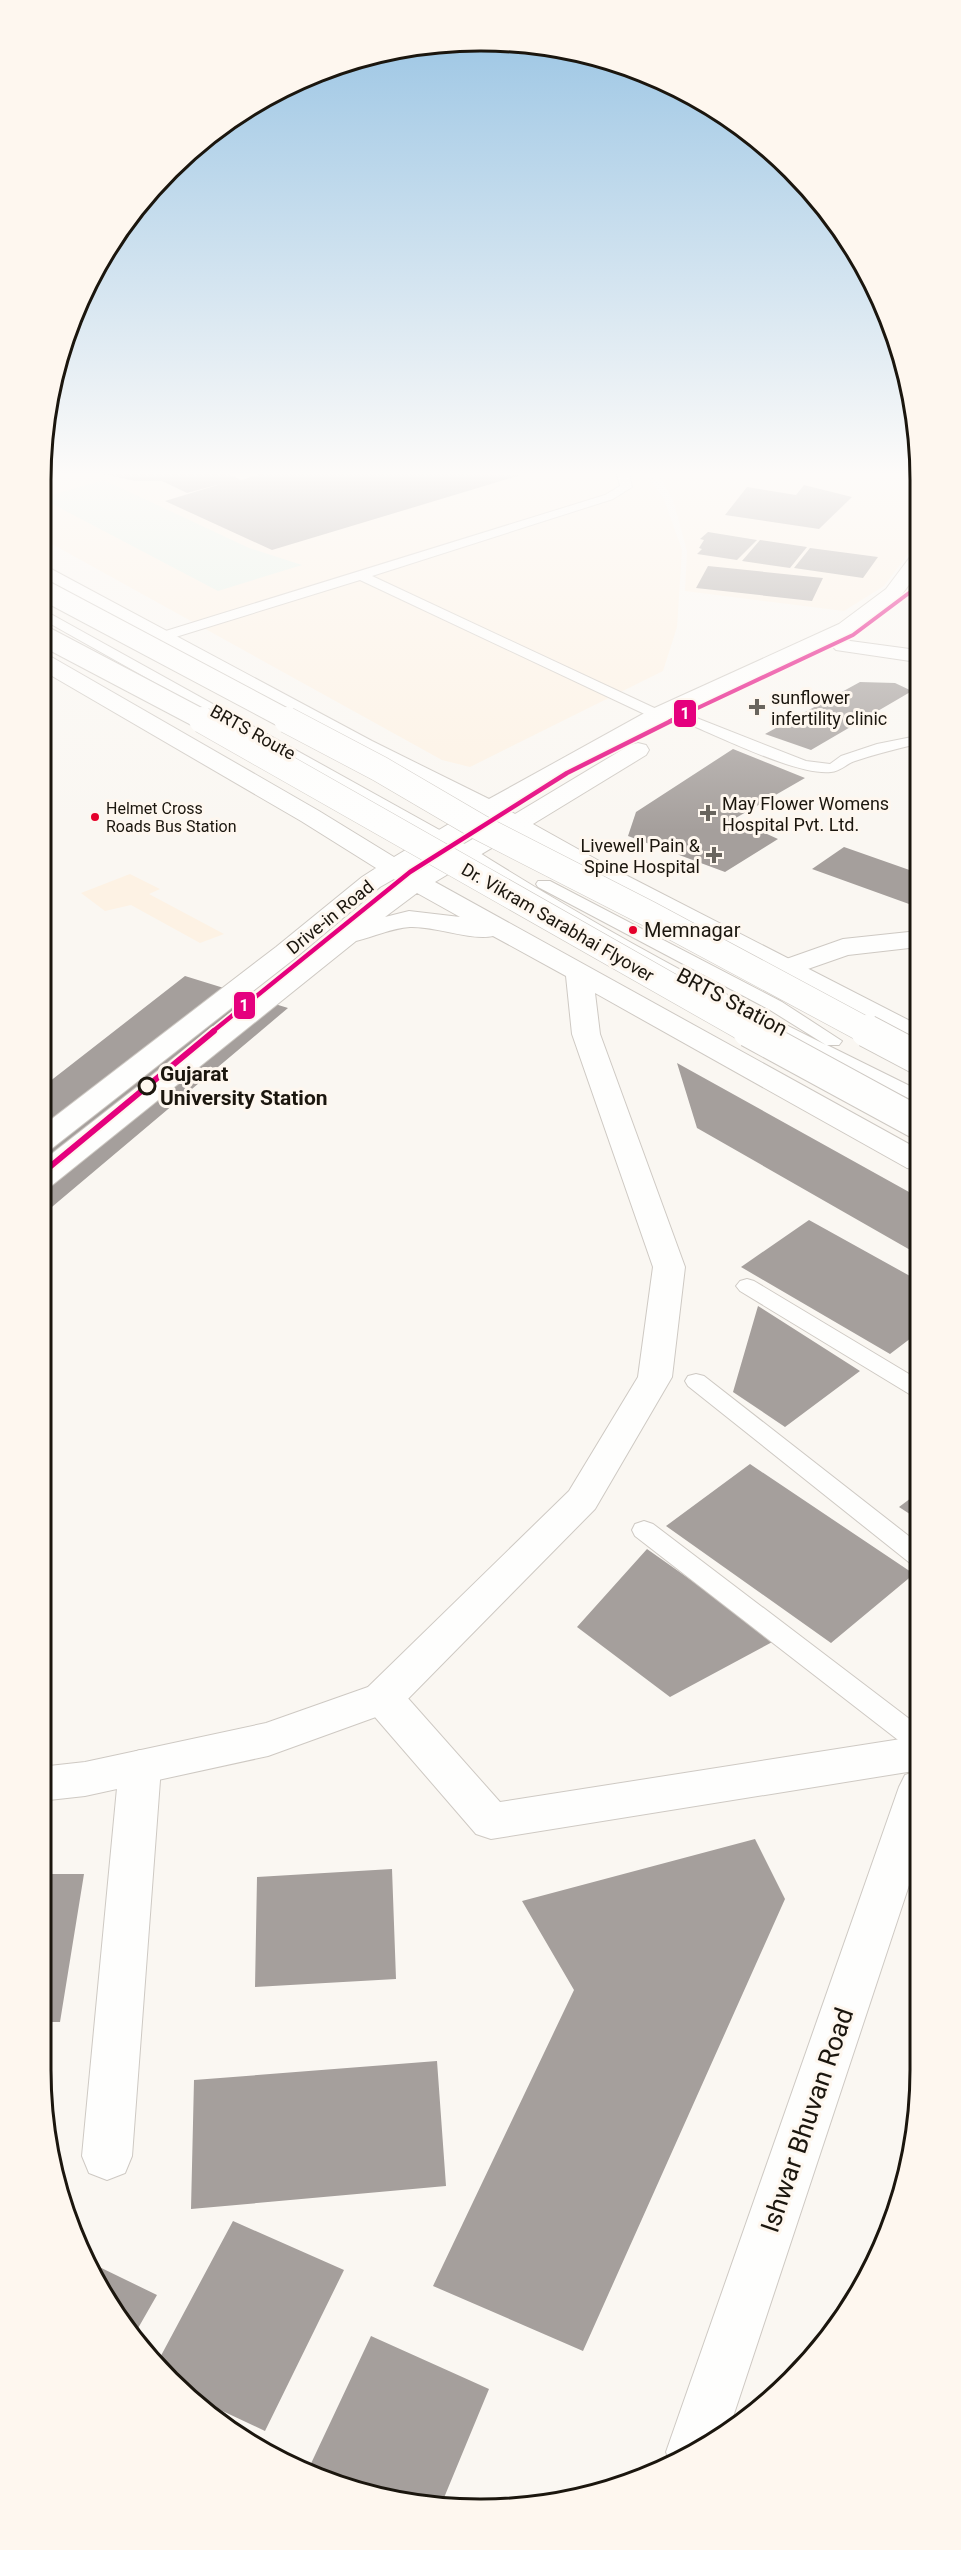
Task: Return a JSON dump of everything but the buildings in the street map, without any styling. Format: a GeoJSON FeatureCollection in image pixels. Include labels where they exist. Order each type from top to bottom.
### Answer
{"type":"FeatureCollection","features":[{"type":"Feature","properties":{"kind":"main road"},"geometry":{"type":"LineString","coordinates":[[82,593],[364,746],[489,809],[785,969],[910,1032]]}},
{"type":"Feature","properties":{"kind":"main road","name":"Drive-in Road"},"geometry":{"type":"LineString","coordinates":[[51,1134],[276,960],[371,882],[405,875],[442,838],[489,809],[658,715],[846,628],[893,593]]}},
{"type":"Feature","properties":{"kind":"main road"},"geometry":{"type":"LineString","coordinates":[[51,594],[380,769],[479,827],[649,914],[910,1054]]}},
{"type":"Feature","properties":{"kind":"main road"},"geometry":{"type":"LineString","coordinates":[[51,1170],[346,935],[405,875],[466,851],[689,719],[871,633],[910,605]]}},
{"type":"Feature","properties":{"kind":"main road","name":"Dr. Vikram Sarabhai Flyover"},"geometry":{"type":"LineString","coordinates":[[51,640],[248,744],[713,1011],[910,1119]]}},
{"type":"Feature","properties":{"kind":"main road"},"geometry":{"type":"LineString","coordinates":[[843,646],[910,655]]}},
{"type":"Feature","properties":{"kind":"main road"},"geometry":{"type":"LineString","coordinates":[[51,666],[310,816],[405,875],[910,1157]]}},
{"type":"Feature","properties":{"kind":"main road"},"geometry":{"type":"LineString","coordinates":[[346,935],[409,919],[451,923],[519,938]]}},
{"type":"Feature","properties":{"kind":"main road"},"geometry":{"type":"LineString","coordinates":[[785,969],[843,947],[910,940]]}},
{"type":"Feature","properties":{"kind":"main road"},"geometry":{"type":"LineString","coordinates":[[51,1783],[85,1779],[268,1739],[383,1698],[582,1500],[655,1377],[669,1267],[586,1034],[579,972]]}},
{"type":"Feature","properties":{"kind":"main road"},"geometry":{"type":"LineString","coordinates":[[383,1698],[491,1821],[910,1755]]}},
{"type":"Feature","properties":{"kind":"main road"},"geometry":{"type":"LineString","coordinates":[[107,2156],[140,1767]]}},
{"type":"Feature","properties":{"kind":"main road","name":"Ishwar Bhuvan Road"},"geometry":{"type":"LineString","coordinates":[[698,2439],[910,1816]]}},
{"type":"Feature","properties":{"kind":"lane"},"geometry":{"type":"LineString","coordinates":[[160,637],[305,593]]}},
{"type":"Feature","properties":{"kind":"lane"},"geometry":{"type":"LineString","coordinates":[[397,593],[658,715]]}},
{"type":"Feature","properties":{"kind":"lane","name":"BRTS Route"},"geometry":{"type":"LineString","coordinates":[[51,618],[466,851]]}},
{"type":"Feature","properties":{"kind":"lane"},"geometry":{"type":"LineString","coordinates":[[689,719],[803,765],[818,768],[838,766],[846,759],[895,743],[910,741]]}},
{"type":"Feature","properties":{"kind":"lane","name":"BRTS Station"},"geometry":{"type":"LineString","coordinates":[[466,851],[536,895],[754,1016],[910,1092]]}},
{"type":"Feature","properties":{"kind":"lane"},"geometry":{"type":"LineString","coordinates":[[747,1286],[910,1385]]}},
{"type":"Feature","properties":{"kind":"lane"},"geometry":{"type":"LineString","coordinates":[[696,1381],[910,1550]]}},
{"type":"Feature","properties":{"kind":"lane"},"geometry":{"type":"LineString","coordinates":[[644,1530],[910,1734]]}},
{"type":"Feature","properties":{"kind":"shaded area"},"geometry":{"type":"Polygon","coordinates":[[[140,593],[679,593],[677,627],[663,671],[470,767],[442,760],[140,593]]]}},
{"type":"Feature","properties":{"kind":"shaded area"},"geometry":{"type":"Polygon","coordinates":[[[701,593],[873,593],[844,611],[701,593]]]}},
{"type":"Feature","properties":{"kind":"shaded area"},"geometry":{"type":"Polygon","coordinates":[[[130,874],[160,889],[149,894],[224,934],[200,943],[131,905],[105,911],[81,893],[130,874]]]}},
{"type":"Feature","properties":{"kind":"transit line","name":"1"},"geometry":{"type":"LineString","coordinates":[[51,1166],[309,952],[410,872],[567,773],[698,707],[853,635],[909,593]]}},
{"type":"Feature","properties":{"kind":"place","name":"sunflower infertility clinic"},"geometry":{"type":"Point","coordinates":[757,707]}},
{"type":"Feature","properties":{"kind":"place","name":"May Flower Womens Hospital Pvt. Ltd."},"geometry":{"type":"Point","coordinates":[708,813]}},
{"type":"Feature","properties":{"kind":"place","name":"Helmet Cross Roads Bus Station"},"geometry":{"type":"Point","coordinates":[95,817]}},
{"type":"Feature","properties":{"kind":"place","name":"Livewell Pain & Spine Hospital"},"geometry":{"type":"Point","coordinates":[714,855]}},
{"type":"Feature","properties":{"kind":"place","name":"Memnagar"},"geometry":{"type":"Point","coordinates":[633,930]}},
{"type":"Feature","properties":{"kind":"place","name":"Gujarat University Station"},"geometry":{"type":"Point","coordinates":[147,1086]}}]}
